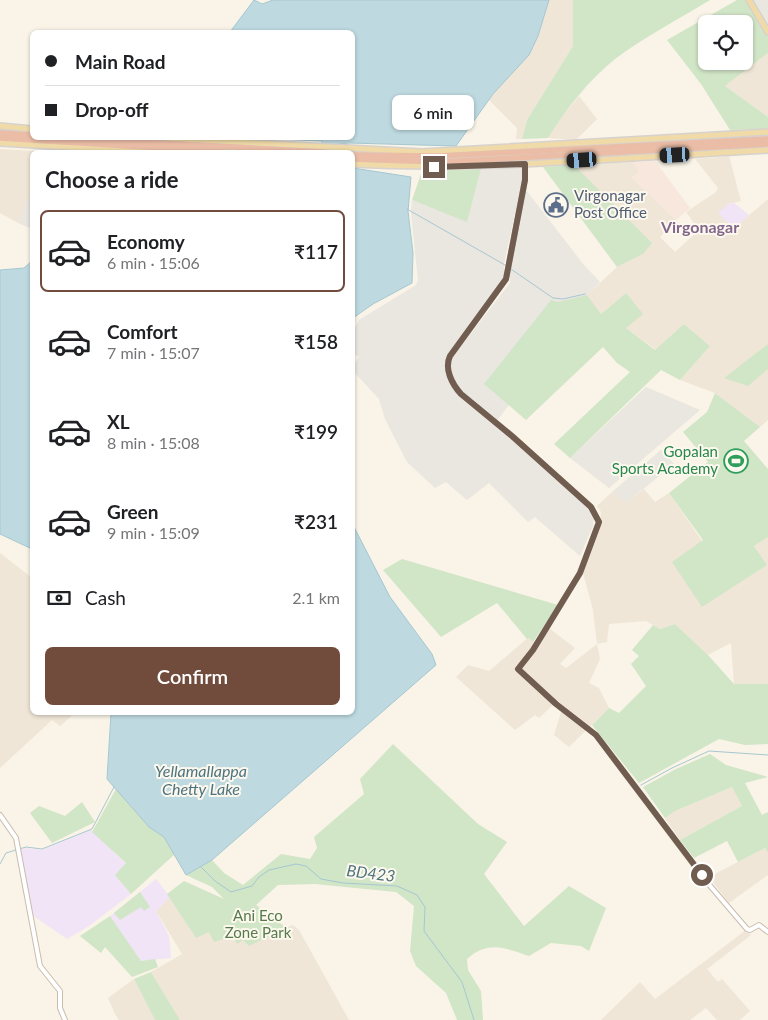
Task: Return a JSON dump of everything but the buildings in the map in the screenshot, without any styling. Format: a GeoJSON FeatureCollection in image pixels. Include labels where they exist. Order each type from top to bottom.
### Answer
{"type":"FeatureCollection","features":[{"type":"Feature","properties":{"kind":"highway"},"geometry":{"type":"LineString","coordinates":[[0,133],[30,135]]}},
{"type":"Feature","properties":{"kind":"highway"},"geometry":{"type":"LineString","coordinates":[[0,138],[30,139]]}},
{"type":"Feature","properties":{"kind":"highway"},"geometry":{"type":"LineString","coordinates":[[355,159],[441,162],[768,139]]}},
{"type":"Feature","properties":{"kind":"highway"},"geometry":{"type":"LineString","coordinates":[[48,140],[318,149]]}},
{"type":"Feature","properties":{"kind":"highway"},"geometry":{"type":"LineString","coordinates":[[93,140],[144,144],[172,150]]}},
{"type":"Feature","properties":{"kind":"highway"},"geometry":{"type":"LineString","coordinates":[[355,154],[438,156],[605,145],[675,147],[768,144]]}},
{"type":"Feature","properties":{"kind":"main road"},"geometry":{"type":"LineString","coordinates":[[749,0],[768,32]]}},
{"type":"Feature","properties":{"kind":"main road"},"geometry":{"type":"LineString","coordinates":[[0,126],[30,128]]}},
{"type":"Feature","properties":{"kind":"main road"},"geometry":{"type":"LineString","coordinates":[[191,140],[318,149],[340,148],[422,152],[605,145],[768,132]]}},
{"type":"Feature","properties":{"kind":"main road"},"geometry":{"type":"LineString","coordinates":[[0,143],[119,150]]}},
{"type":"Feature","properties":{"kind":"main road"},"geometry":{"type":"LineString","coordinates":[[355,164],[418,168],[525,164],[768,150]]}},
{"type":"Feature","properties":{"kind":"street"},"geometry":{"type":"LineString","coordinates":[[525,164],[525,180],[506,279],[450,356],[449,372],[454,387],[591,507],[599,522],[580,573],[538,644],[518,669],[556,704],[596,735],[706,881],[747,929],[750,930],[759,925],[768,932]]}},
{"type":"Feature","properties":{"kind":"street"},"geometry":{"type":"LineString","coordinates":[[0,815],[16,838],[40,966],[60,991],[60,1008],[65,1020]]}},
{"type":"Feature","properties":{"kind":"shaded area"},"geometry":{"type":"Polygon","coordinates":[[[549,0],[573,0],[573,46],[527,120],[522,139],[516,139],[517,128],[489,100],[538,36],[549,0]]]}},
{"type":"Feature","properties":{"kind":"shaded area"},"geometry":{"type":"Polygon","coordinates":[[[753,0],[768,0],[768,25],[753,0]]]}},
{"type":"Feature","properties":{"kind":"shaded area"},"geometry":{"type":"Polygon","coordinates":[[[768,53],[768,117],[725,86],[746,70],[753,70],[753,65],[768,53]]]}},
{"type":"Feature","properties":{"kind":"shaded area"},"geometry":{"type":"Polygon","coordinates":[[[579,96],[597,119],[576,140],[548,138],[559,120],[579,96]]]}},
{"type":"Feature","properties":{"kind":"shaded area"},"geometry":{"type":"Polygon","coordinates":[[[0,149],[30,151],[30,196],[18,223],[0,213],[0,149]]]}},
{"type":"Feature","properties":{"kind":"shaded area"},"geometry":{"type":"Polygon","coordinates":[[[729,156],[741,201],[728,204],[733,229],[768,199],[768,420],[760,427],[715,393],[680,380],[710,346],[684,324],[656,350],[626,328],[626,293],[601,314],[587,295],[617,267],[643,254],[574,165],[633,162],[640,173],[631,177],[676,220],[660,237],[675,252],[699,230],[686,212],[716,192],[718,188],[695,159],[729,156]]]}},
{"type":"Feature","properties":{"kind":"shaded area"},"geometry":{"type":"Polygon","coordinates":[[[655,161],[690,208],[676,220],[631,177],[639,173],[633,162],[655,161]]]}},
{"type":"Feature","properties":{"kind":"shaded area"},"geometry":{"type":"Polygon","coordinates":[[[522,167],[522,181],[504,264],[504,277],[447,355],[446,365],[449,379],[459,396],[504,432],[594,513],[593,526],[580,556],[535,517],[528,522],[489,483],[467,500],[446,482],[435,488],[407,462],[385,419],[379,399],[355,373],[355,363],[359,357],[355,354],[355,327],[359,320],[416,285],[418,280],[411,213],[412,200],[467,221],[481,169],[522,167]]]}},
{"type":"Feature","properties":{"kind":"shaded area"},"geometry":{"type":"Polygon","coordinates":[[[526,190],[584,265],[600,282],[587,295],[601,314],[508,406],[497,421],[461,393],[452,378],[451,364],[454,355],[510,283],[510,266],[526,190]]]}},
{"type":"Feature","properties":{"kind":"shaded area"},"geometry":{"type":"Polygon","coordinates":[[[30,196],[30,228],[18,223],[30,196]]]}},
{"type":"Feature","properties":{"kind":"shaded area"},"geometry":{"type":"Polygon","coordinates":[[[734,203],[749,215],[733,229],[718,213],[728,204],[734,203]]]}},
{"type":"Feature","properties":{"kind":"shaded area"},"geometry":{"type":"Polygon","coordinates":[[[646,387],[700,410],[609,488],[570,458],[646,387]]]}},
{"type":"Feature","properties":{"kind":"shaded area"},"geometry":{"type":"Polygon","coordinates":[[[661,450],[674,464],[626,503],[612,492],[661,450]]]}},
{"type":"Feature","properties":{"kind":"shaded area"},"geometry":{"type":"Polygon","coordinates":[[[644,489],[655,502],[669,493],[733,586],[767,565],[754,546],[768,537],[768,684],[734,684],[731,643],[708,655],[675,624],[660,629],[646,621],[609,624],[607,642],[597,644],[593,610],[583,573],[600,528],[601,512],[597,506],[612,492],[626,503],[644,489]]]}},
{"type":"Feature","properties":{"kind":"shaded area"},"geometry":{"type":"Polygon","coordinates":[[[0,553],[30,576],[30,715],[73,715],[60,726],[52,720],[0,768],[0,553]]]}},
{"type":"Feature","properties":{"kind":"shaded area"},"geometry":{"type":"Polygon","coordinates":[[[545,625],[575,648],[560,664],[566,668],[597,644],[600,659],[589,683],[599,688],[609,708],[569,747],[554,735],[561,712],[553,705],[539,718],[535,715],[515,730],[456,677],[468,665],[489,671],[529,637],[534,642],[545,625]]]}},
{"type":"Feature","properties":{"kind":"shaded area"},"geometry":{"type":"Polygon","coordinates":[[[732,787],[742,806],[680,840],[665,818],[675,811],[732,787]]]}},
{"type":"Feature","properties":{"kind":"shaded area"},"geometry":{"type":"Polygon","coordinates":[[[91,830],[126,864],[115,875],[131,894],[89,926],[67,939],[32,915],[20,850],[26,848],[42,850],[91,830]]]}},
{"type":"Feature","properties":{"kind":"shaded area"},"geometry":{"type":"Polygon","coordinates":[[[765,848],[768,853],[768,875],[729,903],[709,877],[765,848]]]}},
{"type":"Feature","properties":{"kind":"shaded area"},"geometry":{"type":"Polygon","coordinates":[[[156,879],[170,897],[156,911],[169,936],[171,958],[141,961],[110,916],[156,879]]]}},
{"type":"Feature","properties":{"kind":"shaded area"},"geometry":{"type":"Polygon","coordinates":[[[170,897],[196,938],[256,905],[286,927],[293,925],[299,930],[349,1020],[180,1020],[151,972],[182,954],[156,911],[170,897]]]}},
{"type":"Feature","properties":{"kind":"shaded area"},"geometry":{"type":"Polygon","coordinates":[[[746,930],[751,935],[707,969],[718,982],[722,979],[750,1011],[740,1020],[717,1020],[706,1008],[690,1020],[601,1020],[640,982],[655,999],[746,930]]]}},
{"type":"Feature","properties":{"kind":"shaded area"},"geometry":{"type":"Polygon","coordinates":[[[134,979],[155,1020],[119,1020],[115,1014],[108,998],[134,979]]]}},
{"type":"Feature","properties":{"kind":"green space"},"geometry":{"type":"Polygon","coordinates":[[[573,0],[710,0],[615,59],[578,96],[548,138],[522,139],[527,120],[573,46],[573,0]]]}},
{"type":"Feature","properties":{"kind":"green space"},"geometry":{"type":"Polygon","coordinates":[[[737,0],[745,0],[768,37],[768,53],[753,65],[753,15],[711,15],[737,0]]]}},
{"type":"Feature","properties":{"kind":"green space"},"geometry":{"type":"Polygon","coordinates":[[[698,22],[698,70],[746,70],[725,86],[768,117],[768,129],[730,130],[701,84],[667,40],[698,22]]]}},
{"type":"Feature","properties":{"kind":"green space"},"geometry":{"type":"Polygon","coordinates":[[[574,165],[652,243],[643,254],[617,267],[543,167],[574,165]]]}},
{"type":"Feature","properties":{"kind":"green space"},"geometry":{"type":"Polygon","coordinates":[[[481,169],[467,222],[412,200],[422,171],[481,169]]]}},
{"type":"Feature","properties":{"kind":"green space"},"geometry":{"type":"Polygon","coordinates":[[[626,293],[643,314],[626,328],[655,350],[684,324],[710,346],[680,380],[661,370],[570,458],[554,444],[630,372],[617,363],[603,347],[526,420],[484,384],[551,300],[558,302],[587,295],[601,314],[626,293]]]}},
{"type":"Feature","properties":{"kind":"green space"},"geometry":{"type":"Polygon","coordinates":[[[768,344],[768,369],[748,386],[724,378],[768,344]]]}},
{"type":"Feature","properties":{"kind":"green space"},"geometry":{"type":"Polygon","coordinates":[[[715,393],[760,427],[744,441],[768,469],[768,537],[754,546],[767,565],[702,607],[672,562],[703,540],[669,493],[708,462],[683,432],[707,412],[715,393]]]}},
{"type":"Feature","properties":{"kind":"green space"},"geometry":{"type":"Polygon","coordinates":[[[402,559],[558,605],[533,642],[529,638],[527,639],[497,603],[441,637],[383,570],[402,559]]]}},
{"type":"Feature","properties":{"kind":"green space"},"geometry":{"type":"Polygon","coordinates":[[[675,624],[708,655],[734,684],[768,684],[768,744],[745,745],[719,739],[639,783],[592,725],[609,708],[619,713],[646,686],[631,664],[639,656],[632,650],[653,625],[660,629],[675,624]]]}},
{"type":"Feature","properties":{"kind":"green space","name":"Ani Eco Zone Park"},"geometry":{"type":"Polygon","coordinates":[[[393,744],[478,824],[507,842],[484,874],[524,926],[569,886],[606,908],[589,951],[581,946],[551,943],[529,956],[497,947],[482,949],[467,959],[468,970],[481,991],[483,1020],[457,1020],[446,993],[416,966],[410,951],[414,906],[396,892],[315,884],[278,885],[256,905],[286,928],[249,946],[243,940],[237,944],[233,936],[214,942],[209,932],[196,938],[167,894],[184,881],[224,899],[212,887],[186,875],[212,860],[224,873],[243,885],[281,854],[310,859],[317,848],[314,837],[364,794],[360,779],[393,744]]]}},
{"type":"Feature","properties":{"kind":"green space"},"geometry":{"type":"Polygon","coordinates":[[[710,754],[726,765],[768,777],[745,783],[762,815],[768,812],[768,853],[765,848],[738,862],[727,841],[694,858],[680,840],[742,806],[732,787],[675,811],[665,818],[643,787],[676,769],[710,754]]]}},
{"type":"Feature","properties":{"kind":"green space"},"geometry":{"type":"Polygon","coordinates":[[[116,789],[149,827],[164,837],[176,853],[131,894],[115,875],[126,863],[92,832],[116,789]]]}},
{"type":"Feature","properties":{"kind":"green space"},"geometry":{"type":"Polygon","coordinates":[[[82,802],[95,822],[52,843],[30,813],[39,806],[65,816],[82,802]]]}},
{"type":"Feature","properties":{"kind":"green space"},"geometry":{"type":"Polygon","coordinates":[[[140,892],[150,907],[144,911],[141,907],[120,920],[114,913],[140,892]]]}},
{"type":"Feature","properties":{"kind":"green space"},"geometry":{"type":"Polygon","coordinates":[[[110,916],[141,961],[155,959],[158,967],[132,977],[105,947],[101,953],[80,936],[110,916]]]}},
{"type":"Feature","properties":{"kind":"green space"},"geometry":{"type":"Polygon","coordinates":[[[151,972],[180,1020],[155,1020],[134,979],[151,972]]]}},
{"type":"Feature","properties":{"kind":"water"},"geometry":{"type":"Polygon","coordinates":[[[254,0],[262,4],[273,0],[549,0],[538,36],[529,55],[493,94],[456,146],[349,143],[338,144],[338,150],[321,150],[322,141],[298,140],[355,140],[355,30],[232,30],[254,0]]]}},
{"type":"Feature","properties":{"kind":"water"},"geometry":{"type":"Polygon","coordinates":[[[355,168],[411,177],[408,211],[413,253],[412,283],[373,304],[355,317],[355,168]]]}},
{"type":"Feature","properties":{"kind":"water"},"geometry":{"type":"Polygon","coordinates":[[[30,263],[30,548],[0,534],[0,270],[24,268],[30,263]]]}},
{"type":"Feature","properties":{"kind":"water","name":"Yellamallappa Chetty Lake"},"geometry":{"type":"Polygon","coordinates":[[[355,529],[390,597],[432,654],[436,665],[212,860],[186,875],[164,837],[149,827],[107,779],[111,715],[355,715],[355,529]]]}},
{"type":"Feature","properties":{"kind":"waterway"},"geometry":{"type":"LineString","coordinates":[[407,209],[505,265],[553,298],[563,299],[585,294]]}},
{"type":"Feature","properties":{"kind":"waterway"},"geometry":{"type":"LineString","coordinates":[[641,785],[709,751],[768,755]]}},
{"type":"Feature","properties":{"kind":"waterway"},"geometry":{"type":"LineString","coordinates":[[0,864],[6,853],[26,847],[42,849],[92,829],[114,787]]}},
{"type":"Feature","properties":{"kind":"waterway","name":"BD423"},"geometry":{"type":"LineString","coordinates":[[201,867],[215,881],[231,892],[252,886],[259,877],[269,870],[296,864],[306,866],[321,879],[343,883],[397,886],[417,895],[425,907],[424,931],[462,982],[474,1020]]}},
{"type":"Feature","properties":{"kind":"place","name":"Virgonagar Post Office"},"geometry":{"type":"Point","coordinates":[556,205]}},
{"type":"Feature","properties":{"kind":"place","name":"Gopalan Sports Academy"},"geometry":{"type":"Point","coordinates":[736,461]}},
{"type":"Feature","properties":{"kind":"district","name":"Virgonagar"},"geometry":{"type":"Point","coordinates":[700,227]}},
{"type":"Feature","properties":{"kind":"route"},"geometry":{"type":"LineString","coordinates":[[434,167],[525,164],[525,180],[508,260],[506,279],[448,359],[449,372],[454,387],[461,394],[512,436],[591,507],[599,522],[580,573],[571,590],[533,650],[518,669],[556,704],[596,735],[702,875]]}}]}
